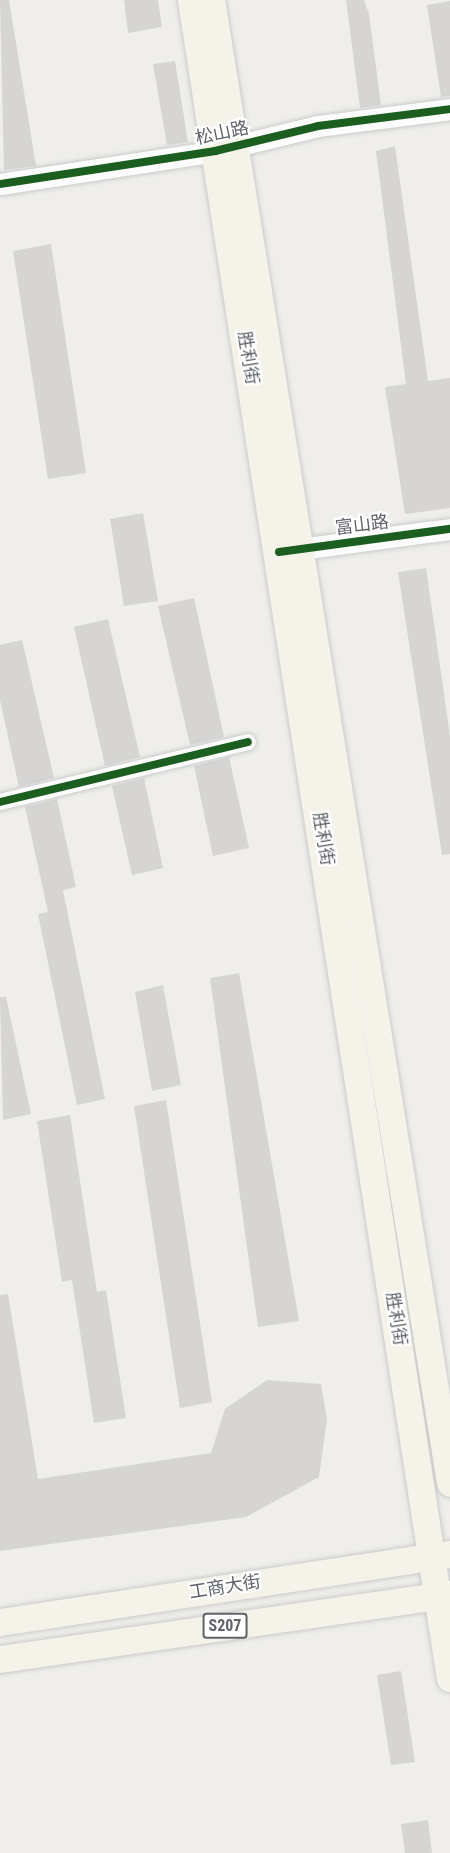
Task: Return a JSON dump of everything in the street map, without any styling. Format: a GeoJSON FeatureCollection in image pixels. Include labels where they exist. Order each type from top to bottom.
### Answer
{"type":"FeatureCollection","features":[{"type":"Feature","properties":{"kind":"main road","name":"胜利街"},"geometry":{"type":"LineString","coordinates":[[191,0],[225,149]]}},
{"type":"Feature","properties":{"kind":"main road","name":"胜利街"},"geometry":{"type":"LineString","coordinates":[[211,0],[225,149],[289,550],[441,1554],[450,1678]]}},
{"type":"Feature","properties":{"kind":"main road","name":"胜利街"},"geometry":{"type":"LineString","coordinates":[[289,550],[450,1483]]}},
{"type":"Feature","properties":{"kind":"main road","name":"工商大街"},"geometry":{"type":"LineString","coordinates":[[0,1622],[441,1554]]}},
{"type":"Feature","properties":{"kind":"main road","name":"S207"},"geometry":{"type":"LineString","coordinates":[[0,1659],[444,1594]]}},
{"type":"Feature","properties":{"kind":"street","name":"松山路"},"geometry":{"type":"LineString","coordinates":[[0,184],[225,149],[318,126],[450,109]]}},
{"type":"Feature","properties":{"kind":"street","name":"富山路"},"geometry":{"type":"LineString","coordinates":[[289,550],[450,529]]}},
{"type":"Feature","properties":{"kind":"street"},"geometry":{"type":"LineString","coordinates":[[0,802],[248,742]]}},
{"type":"Feature","properties":{"kind":"building"},"geometry":{"type":"Polygon","coordinates":[[[0,0],[9,0],[36,166],[4,170],[0,0]]]}},
{"type":"Feature","properties":{"kind":"building"},"geometry":{"type":"Polygon","coordinates":[[[124,0],[158,0],[162,27],[128,33],[124,0]]]}},
{"type":"Feature","properties":{"kind":"building"},"geometry":{"type":"Polygon","coordinates":[[[346,0],[364,0],[369,14],[381,105],[360,108],[346,0]]]}},
{"type":"Feature","properties":{"kind":"building"},"geometry":{"type":"Polygon","coordinates":[[[450,1],[450,96],[441,97],[427,5],[450,1]]]}},
{"type":"Feature","properties":{"kind":"building"},"geometry":{"type":"Polygon","coordinates":[[[175,61],[188,142],[167,145],[153,64],[175,61]]]}},
{"type":"Feature","properties":{"kind":"building"},"geometry":{"type":"Polygon","coordinates":[[[395,146],[428,381],[450,378],[450,508],[405,514],[385,387],[406,384],[376,151],[395,146]]]}},
{"type":"Feature","properties":{"kind":"building"},"geometry":{"type":"Polygon","coordinates":[[[51,244],[86,473],[48,479],[13,251],[51,244]]]}},
{"type":"Feature","properties":{"kind":"building"},"geometry":{"type":"Polygon","coordinates":[[[143,513],[158,601],[124,606],[110,519],[143,513]]]}},
{"type":"Feature","properties":{"kind":"building"},"geometry":{"type":"Polygon","coordinates":[[[426,568],[450,736],[450,854],[442,855],[398,572],[426,568]]]}},
{"type":"Feature","properties":{"kind":"building"},"geometry":{"type":"Polygon","coordinates":[[[194,598],[224,737],[190,745],[158,606],[194,598]]]}},
{"type":"Feature","properties":{"kind":"building"},"geometry":{"type":"Polygon","coordinates":[[[108,619],[140,757],[105,766],[74,627],[108,619]]]}},
{"type":"Feature","properties":{"kind":"building"},"geometry":{"type":"Polygon","coordinates":[[[22,640],[54,778],[19,787],[0,700],[0,645],[22,640]]]}},
{"type":"Feature","properties":{"kind":"building"},"geometry":{"type":"Polygon","coordinates":[[[229,757],[249,848],[213,856],[194,766],[229,757]]]}},
{"type":"Feature","properties":{"kind":"building"},"geometry":{"type":"Polygon","coordinates":[[[144,778],[163,868],[132,875],[112,786],[144,778]]]}},
{"type":"Feature","properties":{"kind":"building"},"geometry":{"type":"Polygon","coordinates":[[[57,799],[76,887],[63,890],[105,1099],[77,1105],[38,914],[48,912],[25,807],[57,799]]]}},
{"type":"Feature","properties":{"kind":"building"},"geometry":{"type":"Polygon","coordinates":[[[239,973],[299,1321],[258,1327],[210,978],[239,973]]]}},
{"type":"Feature","properties":{"kind":"building"},"geometry":{"type":"Polygon","coordinates":[[[163,985],[181,1085],[152,1091],[135,992],[163,985]]]}},
{"type":"Feature","properties":{"kind":"building"},"geometry":{"type":"Polygon","coordinates":[[[0,997],[6,997],[31,1114],[3,1120],[0,997]]]}},
{"type":"Feature","properties":{"kind":"building"},"geometry":{"type":"Polygon","coordinates":[[[166,1100],[212,1402],[180,1408],[134,1106],[166,1100]]]}},
{"type":"Feature","properties":{"kind":"building"},"geometry":{"type":"Polygon","coordinates":[[[70,1115],[97,1292],[106,1290],[126,1418],[94,1423],[72,1280],[62,1282],[37,1121],[70,1115]]]}},
{"type":"Feature","properties":{"kind":"building"},"geometry":{"type":"Polygon","coordinates":[[[8,1294],[38,1479],[211,1453],[225,1409],[267,1380],[321,1384],[327,1419],[319,1477],[246,1517],[0,1551],[0,1295],[8,1294]]]}},
{"type":"Feature","properties":{"kind":"building"},"geometry":{"type":"Polygon","coordinates":[[[401,1671],[415,1762],[391,1765],[377,1675],[401,1671]]]}},
{"type":"Feature","properties":{"kind":"building"},"geometry":{"type":"Polygon","coordinates":[[[428,1820],[432,1853],[405,1853],[401,1824],[428,1820]]]}},
{"type":"Feature","properties":{"kind":"cycle path"},"geometry":{"type":"LineString","coordinates":[[0,184],[215,151],[318,126],[450,109]]}},
{"type":"Feature","properties":{"kind":"cycle path"},"geometry":{"type":"LineString","coordinates":[[279,552],[450,529]]}},
{"type":"Feature","properties":{"kind":"cycle path"},"geometry":{"type":"LineString","coordinates":[[0,802],[248,742]]}}]}
